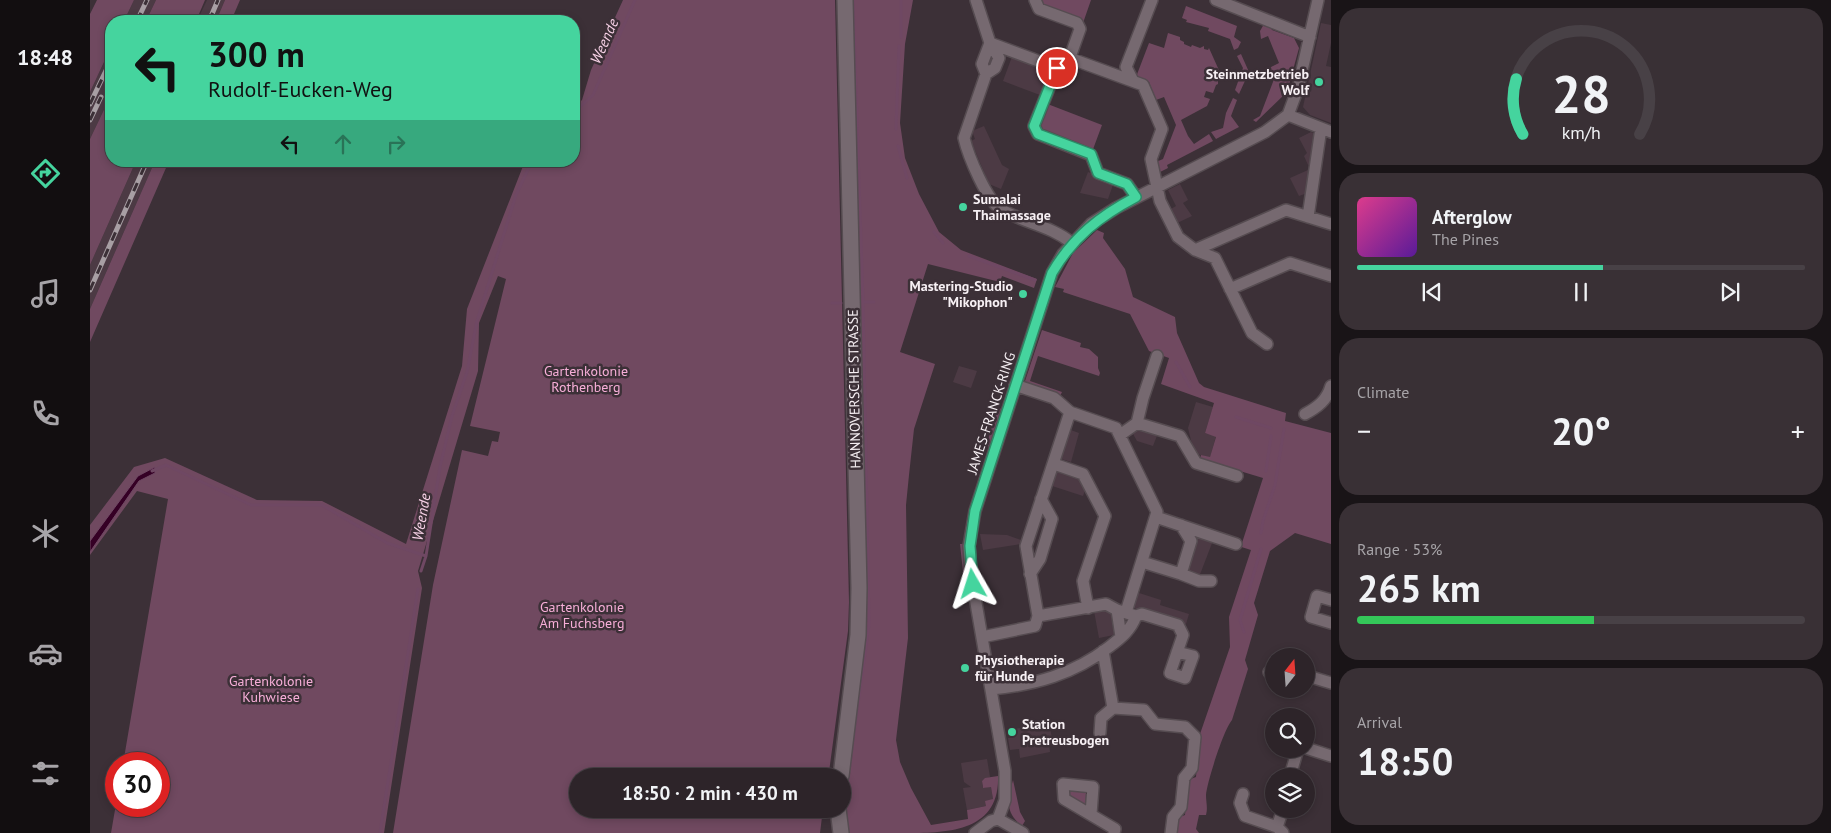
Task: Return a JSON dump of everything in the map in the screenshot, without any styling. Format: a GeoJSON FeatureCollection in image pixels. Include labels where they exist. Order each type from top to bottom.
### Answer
{"type":"FeatureCollection","features":[{"type":"Feature","properties":{"kind":"street","name":"HANNOVERSCHE STRASSE"},"geometry":{"type":"LineString","coordinates":[[842,768],[857,644],[859,588],[845,0]]}},
{"type":"Feature","properties":{"kind":"street"},"geometry":{"type":"LineString","coordinates":[[976,0],[990,43],[982,64],[986,74],[964,138],[992,202],[1002,210],[1058,232],[1072,243]]}},
{"type":"Feature","properties":{"kind":"street"},"geometry":{"type":"LineString","coordinates":[[1035,0],[1039,9],[1077,24],[1080,29],[1069,60],[1057,68],[1034,126],[1038,134],[1091,154],[1098,173],[1127,184],[1136,197]]}},
{"type":"Feature","properties":{"kind":"street"},"geometry":{"type":"LineString","coordinates":[[1133,81],[1126,67],[1152,0]]}},
{"type":"Feature","properties":{"kind":"street"},"geometry":{"type":"LineString","coordinates":[[1216,0],[1310,37]]}},
{"type":"Feature","properties":{"kind":"street"},"geometry":{"type":"LineString","coordinates":[[1308,216],[1326,130],[1288,115],[1298,88],[1318,0]]}},
{"type":"Feature","properties":{"kind":"street"},"geometry":{"type":"LineString","coordinates":[[990,43],[1057,68]]}},
{"type":"Feature","properties":{"kind":"street"},"geometry":{"type":"LineString","coordinates":[[1069,60],[1143,85],[1162,129],[1152,159],[1160,201],[1178,237],[1195,250],[1215,258],[1252,333],[1267,344]]}},
{"type":"Feature","properties":{"kind":"street","name":"JAMES-FRANCK-RING"},"geometry":{"type":"LineString","coordinates":[[998,819],[1005,800],[1006,778],[971,574],[970,546],[975,511],[1052,273],[1072,243],[1091,224],[1156,186],[1264,132],[1288,115]]}},
{"type":"Feature","properties":{"kind":"street"},"geometry":{"type":"LineString","coordinates":[[1293,212],[1310,204]]}},
{"type":"Feature","properties":{"kind":"street"},"geometry":{"type":"LineString","coordinates":[[1195,250],[1286,210],[1331,224]]}},
{"type":"Feature","properties":{"kind":"street"},"geometry":{"type":"LineString","coordinates":[[1230,289],[1290,263],[1331,276]]}},
{"type":"Feature","properties":{"kind":"street"},"geometry":{"type":"LineString","coordinates":[[1120,435],[1137,423],[1157,356]]}},
{"type":"Feature","properties":{"kind":"street"},"geometry":{"type":"LineString","coordinates":[[1015,385],[1054,398],[1070,412],[1116,428],[1157,512],[1142,562],[1121,610],[1122,637]]}},
{"type":"Feature","properties":{"kind":"street"},"geometry":{"type":"LineString","coordinates":[[1305,414],[1318,407],[1330,390]]}},
{"type":"Feature","properties":{"kind":"street"},"geometry":{"type":"LineString","coordinates":[[982,636],[1035,626],[1038,616],[1026,546],[1070,412]]}},
{"type":"Feature","properties":{"kind":"street"},"geometry":{"type":"LineString","coordinates":[[1137,423],[1180,436],[1196,463],[1237,476]]}},
{"type":"Feature","properties":{"kind":"street"},"geometry":{"type":"LineString","coordinates":[[1054,464],[1083,474],[1105,516],[1083,581],[1088,608]]}},
{"type":"Feature","properties":{"kind":"street"},"geometry":{"type":"LineString","coordinates":[[1030,574],[1040,559],[1052,519],[1041,499]]}},
{"type":"Feature","properties":{"kind":"street"},"geometry":{"type":"LineString","coordinates":[[1156,517],[1236,544]]}},
{"type":"Feature","properties":{"kind":"street"},"geometry":{"type":"LineString","coordinates":[[1180,526],[1191,541],[1181,574]]}},
{"type":"Feature","properties":{"kind":"street"},"geometry":{"type":"LineString","coordinates":[[1142,562],[1199,580],[1211,581]]}},
{"type":"Feature","properties":{"kind":"street"},"geometry":{"type":"LineString","coordinates":[[991,689],[1055,677],[1079,667],[1122,637],[1132,626],[1121,610],[1092,599],[1084,586]]}},
{"type":"Feature","properties":{"kind":"street"},"geometry":{"type":"LineString","coordinates":[[1331,600],[1317,596],[1311,617],[1331,623]]}},
{"type":"Feature","properties":{"kind":"street"},"geometry":{"type":"LineString","coordinates":[[1038,616],[1088,608],[1121,610],[1142,614],[1178,625],[1183,635],[1177,652]]}},
{"type":"Feature","properties":{"kind":"street"},"geometry":{"type":"LineString","coordinates":[[1103,651],[1113,708]]}},
{"type":"Feature","properties":{"kind":"street"},"geometry":{"type":"LineString","coordinates":[[1315,677],[1331,683]]}},
{"type":"Feature","properties":{"kind":"street"},"geometry":{"type":"LineString","coordinates":[[1100,733],[1101,718],[1113,708],[1144,710],[1155,724],[1185,727],[1195,737],[1192,768],[1184,778],[1181,807],[1173,817],[1172,833]]}},
{"type":"Feature","properties":{"kind":"street"},"geometry":{"type":"LineString","coordinates":[[1315,751],[1331,756]]}},
{"type":"Feature","properties":{"kind":"street"},"geometry":{"type":"LineString","coordinates":[[1091,814],[1094,781],[1063,784],[1064,799],[1115,829],[1114,833]]}},
{"type":"Feature","properties":{"kind":"street"},"geometry":{"type":"LineString","coordinates":[[1243,794],[1240,803],[1245,816],[1280,830]]}},
{"type":"Feature","properties":{"kind":"street"},"geometry":{"type":"LineString","coordinates":[[839,818],[841,833]]}},
{"type":"Feature","properties":{"kind":"street"},"geometry":{"type":"LineString","coordinates":[[975,833],[998,819],[1023,833]]}},
{"type":"Feature","properties":{"kind":"shaded area"},"geometry":{"type":"Polygon","coordinates":[[[134,0],[156,0],[149,15],[127,15],[134,0]]]}},
{"type":"Feature","properties":{"kind":"shaded area"},"geometry":{"type":"Polygon","coordinates":[[[207,0],[225,0],[219,15],[200,15],[207,0]]]}},
{"type":"Feature","properties":{"kind":"shaded area","name":"Steinmetzbetrieb Wolf"},"geometry":{"type":"Polygon","coordinates":[[[1321,23],[1331,25],[1331,43],[1326,66],[1331,67],[1331,123],[1310,115],[1303,107],[1321,23]]]}},
{"type":"Feature","properties":{"kind":"shaded area"},"geometry":{"type":"Polygon","coordinates":[[[1013,54],[1054,70],[1040,95],[1003,81],[1013,54]]]}},
{"type":"Feature","properties":{"kind":"shaded area"},"geometry":{"type":"Polygon","coordinates":[[[105,60],[105,108],[90,139],[90,92],[105,60]]]}},
{"type":"Feature","properties":{"kind":"shaded area"},"geometry":{"type":"Polygon","coordinates":[[[984,126],[1002,165],[1009,169],[1001,189],[989,184],[971,141],[975,139],[972,131],[984,126]]]}},
{"type":"Feature","properties":{"kind":"shaded area"},"geometry":{"type":"Polygon","coordinates":[[[1311,132],[1318,136],[1314,162],[1308,165],[1304,156],[1307,153],[1299,138],[1311,132]]]}},
{"type":"Feature","properties":{"kind":"shaded area"},"geometry":{"type":"Polygon","coordinates":[[[133,167],[152,167],[90,309],[90,265],[133,167]]]}},
{"type":"Feature","properties":{"kind":"shaded area"},"geometry":{"type":"Polygon","coordinates":[[[1308,170],[1310,192],[1299,196],[1290,178],[1308,170]]]}},
{"type":"Feature","properties":{"kind":"shaded area"},"geometry":{"type":"Polygon","coordinates":[[[1088,172],[1114,182],[1108,199],[1080,193],[1088,172]]]}},
{"type":"Feature","properties":{"kind":"shaded area"},"geometry":{"type":"Polygon","coordinates":[[[1180,184],[1188,200],[1183,203],[1192,216],[1175,224],[1171,209],[1176,206],[1168,190],[1180,184]]]}},
{"type":"Feature","properties":{"kind":"shaded area"},"geometry":{"type":"Polygon","coordinates":[[[959,366],[977,371],[971,388],[953,382],[959,366]]]}},
{"type":"Feature","properties":{"kind":"shaded area"},"geometry":{"type":"Polygon","coordinates":[[[1196,402],[1213,407],[1205,433],[1216,436],[1210,458],[1194,453],[1188,428],[1196,402]]]}},
{"type":"Feature","properties":{"kind":"shaded area"},"geometry":{"type":"Polygon","coordinates":[[[1141,428],[1158,433],[1153,446],[1137,441],[1132,432],[1141,428]]]}},
{"type":"Feature","properties":{"kind":"shaded area"},"geometry":{"type":"Polygon","coordinates":[[[1068,429],[1079,433],[1071,462],[1058,458],[1068,429]]]}},
{"type":"Feature","properties":{"kind":"shaded area"},"geometry":{"type":"Polygon","coordinates":[[[155,467],[155,473],[139,481],[90,552],[90,541],[138,476],[155,467]]]}},
{"type":"Feature","properties":{"kind":"shaded area"},"geometry":{"type":"Polygon","coordinates":[[[1059,470],[1081,477],[1086,487],[1083,496],[1049,485],[1053,473],[1059,470]]]}},
{"type":"Feature","properties":{"kind":"shaded area"},"geometry":{"type":"Polygon","coordinates":[[[1198,533],[1214,538],[1199,577],[1187,573],[1190,565],[1187,564],[1193,554],[1198,533]]]}},
{"type":"Feature","properties":{"kind":"shaded area"},"geometry":{"type":"Polygon","coordinates":[[[980,534],[1007,535],[1021,540],[1021,544],[983,550],[980,534]]]}},
{"type":"Feature","properties":{"kind":"shaded area"},"geometry":{"type":"Polygon","coordinates":[[[1136,592],[1161,600],[1160,605],[1189,614],[1186,624],[1131,607],[1136,592]]]}},
{"type":"Feature","properties":{"kind":"shaded area"},"geometry":{"type":"Polygon","coordinates":[[[1110,609],[1114,635],[1099,638],[1094,611],[1110,609]]]}},
{"type":"Feature","properties":{"kind":"shaded area"},"geometry":{"type":"Polygon","coordinates":[[[1049,723],[1053,743],[1049,744],[1050,752],[1020,758],[1019,749],[1010,750],[1008,738],[1015,737],[1014,729],[1049,723]]]}},
{"type":"Feature","properties":{"kind":"shaded area"},"geometry":{"type":"Polygon","coordinates":[[[987,759],[990,777],[982,781],[982,785],[983,788],[991,786],[993,799],[986,806],[967,810],[963,788],[971,787],[964,782],[961,763],[987,759]]]}},
{"type":"Feature","properties":{"kind":"green space"},"geometry":{"type":"Polygon","coordinates":[[[97,0],[134,0],[127,15],[105,15],[105,60],[90,92],[90,14],[97,0]]]}},
{"type":"Feature","properties":{"kind":"green space"},"geometry":{"type":"Polygon","coordinates":[[[156,0],[205,0],[199,15],[149,15],[156,0]]]}},
{"type":"Feature","properties":{"kind":"green space"},"geometry":{"type":"Polygon","coordinates":[[[225,0],[240,0],[234,15],[219,15],[225,0]]]}},
{"type":"Feature","properties":{"kind":"green space"},"geometry":{"type":"Polygon","coordinates":[[[623,0],[835,0],[849,602],[848,631],[830,768],[569,768],[569,818],[822,818],[820,833],[393,833],[433,585],[462,450],[488,456],[492,441],[498,442],[500,432],[470,426],[506,279],[498,276],[479,323],[478,371],[418,571],[422,588],[384,833],[111,833],[114,817],[170,817],[170,752],[125,752],[168,499],[137,491],[90,555],[90,525],[134,467],[165,458],[257,500],[322,501],[406,544],[462,366],[467,309],[523,167],[580,167],[580,102],[591,70],[623,0]]]}},
{"type":"Feature","properties":{"kind":"green space"},"geometry":{"type":"Polygon","coordinates":[[[852,0],[913,0],[905,44],[900,123],[905,158],[919,194],[939,232],[961,250],[1037,279],[1034,288],[1002,276],[1000,282],[928,264],[900,352],[935,364],[914,429],[906,505],[908,638],[896,740],[900,762],[911,788],[931,825],[968,819],[967,810],[986,806],[985,801],[993,799],[991,787],[983,788],[982,781],[985,778],[998,776],[996,795],[990,809],[980,819],[967,826],[936,832],[846,833],[844,818],[851,818],[851,768],[848,768],[866,636],[852,0]]]}},
{"type":"Feature","properties":{"kind":"green space"},"geometry":{"type":"Polygon","coordinates":[[[1037,0],[1091,0],[1083,23],[1039,7],[1037,0]]]}},
{"type":"Feature","properties":{"kind":"green space"},"geometry":{"type":"Polygon","coordinates":[[[1186,6],[1237,26],[1234,37],[1241,42],[1238,48],[1234,50],[1230,39],[1208,31],[1209,28],[1186,22],[1187,20],[1182,18],[1186,6]]]}},
{"type":"Feature","properties":{"kind":"green space"},"geometry":{"type":"Polygon","coordinates":[[[1264,24],[1270,26],[1272,30],[1294,38],[1299,48],[1287,92],[1256,122],[1253,120],[1260,116],[1276,74],[1265,70],[1279,63],[1268,36],[1261,39],[1260,31],[1264,24]]]}},
{"type":"Feature","properties":{"kind":"green space"},"geometry":{"type":"Polygon","coordinates":[[[1168,33],[1180,37],[1184,44],[1191,47],[1192,45],[1200,48],[1204,46],[1204,49],[1208,50],[1209,48],[1222,77],[1218,77],[1218,84],[1213,93],[1206,91],[1204,97],[1210,99],[1207,106],[1181,120],[1194,144],[1209,134],[1213,141],[1167,165],[1168,168],[1158,173],[1156,162],[1163,159],[1176,125],[1164,97],[1156,100],[1149,82],[1136,77],[1149,43],[1164,48],[1168,33]]]}},
{"type":"Feature","properties":{"kind":"green space"},"geometry":{"type":"Polygon","coordinates":[[[1241,54],[1249,72],[1239,94],[1235,90],[1243,68],[1237,56],[1241,54]]]}},
{"type":"Feature","properties":{"kind":"green space"},"geometry":{"type":"Polygon","coordinates":[[[1233,98],[1237,100],[1231,116],[1239,127],[1216,139],[1211,132],[1223,128],[1226,113],[1233,98]]]}},
{"type":"Feature","properties":{"kind":"green space"},"geometry":{"type":"Polygon","coordinates":[[[1045,103],[1102,125],[1092,152],[1039,132],[1036,126],[1045,103]]]}},
{"type":"Feature","properties":{"kind":"green space"},"geometry":{"type":"Polygon","coordinates":[[[105,108],[105,167],[133,167],[90,265],[90,139],[105,108]]]}},
{"type":"Feature","properties":{"kind":"green space"},"geometry":{"type":"Polygon","coordinates":[[[152,167],[166,167],[90,342],[90,309],[152,167]]]}},
{"type":"Feature","properties":{"kind":"green space"},"geometry":{"type":"Polygon","coordinates":[[[1097,230],[1104,233],[1103,238],[1125,269],[1133,297],[1175,317],[1177,333],[1199,383],[1204,387],[1286,413],[1285,421],[1331,433],[1331,544],[1295,533],[1270,551],[1254,603],[1258,615],[1245,660],[1248,669],[1207,788],[1206,815],[1199,815],[1196,829],[1199,833],[1175,833],[1177,818],[1185,815],[1188,780],[1196,777],[1200,734],[1230,647],[1229,617],[1251,550],[1235,545],[1236,541],[1242,543],[1263,478],[1200,459],[1201,455],[1210,457],[1216,437],[1205,433],[1214,403],[1161,384],[1169,358],[1149,351],[1130,314],[1063,292],[1064,289],[1055,287],[1073,253],[1097,230]]]}},
{"type":"Feature","properties":{"kind":"green space"},"geometry":{"type":"Polygon","coordinates":[[[1042,330],[1081,343],[1080,347],[1089,349],[1098,357],[1099,376],[1038,356],[1030,381],[1062,392],[1060,396],[1027,385],[1025,381],[1042,330]]]}},
{"type":"Feature","properties":{"kind":"green space"},"geometry":{"type":"Polygon","coordinates":[[[998,408],[1002,409],[990,447],[986,446],[998,408]]]}},
{"type":"Feature","properties":{"kind":"green space"},"geometry":{"type":"Polygon","coordinates":[[[960,544],[964,544],[969,590],[965,591],[960,544]]]}},
{"type":"Feature","properties":{"kind":"green space"},"geometry":{"type":"Polygon","coordinates":[[[1013,780],[1020,812],[1025,821],[1022,826],[1012,816],[1009,805],[1013,780]]]}},
{"type":"Feature","properties":{"kind":"green space"},"geometry":{"type":"Polygon","coordinates":[[[1070,789],[1086,791],[1087,805],[1068,795],[1070,789]]]}},
{"type":"Feature","properties":{"kind":"waterway","name":"Weende"},"geometry":{"type":"LineString","coordinates":[[580,107],[593,95],[635,0]]}},
{"type":"Feature","properties":{"kind":"waterway"},"geometry":{"type":"LineString","coordinates":[[849,768],[869,624],[863,302],[853,0]]}},
{"type":"Feature","properties":{"kind":"waterway"},"geometry":{"type":"LineString","coordinates":[[901,0],[901,37]]}},
{"type":"Feature","properties":{"kind":"waterway"},"geometry":{"type":"LineString","coordinates":[[896,129],[899,46]]}},
{"type":"Feature","properties":{"kind":"waterway"},"geometry":{"type":"LineString","coordinates":[[898,146],[907,178]]}},
{"type":"Feature","properties":{"kind":"waterway","name":"Weende"},"geometry":{"type":"LineString","coordinates":[[152,471],[166,465],[251,505],[322,505],[387,543],[426,556],[440,467],[452,416],[467,372],[477,321],[516,195],[529,167]]}},
{"type":"Feature","properties":{"kind":"waterway"},"geometry":{"type":"LineString","coordinates":[[934,232],[943,243]]}},
{"type":"Feature","properties":{"kind":"waterway"},"geometry":{"type":"LineString","coordinates":[[969,256],[1035,280]]}},
{"type":"Feature","properties":{"kind":"waterway"},"geometry":{"type":"LineString","coordinates":[[862,302],[874,302]]}},
{"type":"Feature","properties":{"kind":"waterway"},"geometry":{"type":"LineString","coordinates":[[832,303],[841,303]]}},
{"type":"Feature","properties":{"kind":"waterway"},"geometry":{"type":"LineString","coordinates":[[1176,362],[1190,387]]}},
{"type":"Feature","properties":{"kind":"waterway"},"geometry":{"type":"LineString","coordinates":[[1236,417],[1271,428]]}},
{"type":"Feature","properties":{"kind":"waterway"},"geometry":{"type":"LineString","coordinates":[[1261,533],[1275,485],[1284,429]]}},
{"type":"Feature","properties":{"kind":"waterway"},"geometry":{"type":"LineString","coordinates":[[1266,471],[1271,436]]}},
{"type":"Feature","properties":{"kind":"waterway"},"geometry":{"type":"LineString","coordinates":[[1244,632],[1240,620],[1261,549]]}},
{"type":"Feature","properties":{"kind":"waterway"},"geometry":{"type":"LineString","coordinates":[[421,571],[426,556]]}},
{"type":"Feature","properties":{"kind":"waterway"},"geometry":{"type":"LineString","coordinates":[[380,833],[418,589]]}},
{"type":"Feature","properties":{"kind":"railway"},"geometry":{"type":"LineString","coordinates":[[140,15],[147,0]]}},
{"type":"Feature","properties":{"kind":"railway"},"geometry":{"type":"LineString","coordinates":[[212,15],[218,0]]}},
{"type":"Feature","properties":{"kind":"railway"},"geometry":{"type":"LineString","coordinates":[[90,104],[105,73]]}},
{"type":"Feature","properties":{"kind":"railway"},"geometry":{"type":"LineString","coordinates":[[90,120],[101,97]]}},
{"type":"Feature","properties":{"kind":"railway"},"geometry":{"type":"LineString","coordinates":[[90,290],[144,167]]}},
{"type":"Feature","properties":{"kind":"place","name":"Steinmetzbetrieb Wolf"},"geometry":{"type":"Point","coordinates":[1319,82]}},
{"type":"Feature","properties":{"kind":"place","name":"Sumalai Thaimassage"},"geometry":{"type":"Point","coordinates":[963,207]}},
{"type":"Feature","properties":{"kind":"place","name":"Mastering-Studio \"Mikophon\""},"geometry":{"type":"Point","coordinates":[1023,294]}},
{"type":"Feature","properties":{"kind":"place","name":"Physiotherapie für Hunde"},"geometry":{"type":"Point","coordinates":[965,668]}},
{"type":"Feature","properties":{"kind":"place","name":"Station Pretreusbogen"},"geometry":{"type":"Point","coordinates":[1012,732]}},
{"type":"Feature","properties":{"kind":"route"},"geometry":{"type":"LineString","coordinates":[[973,584],[970,546],[975,511],[1052,273],[1063,254],[1091,224],[1136,197],[1127,184],[1098,173],[1091,154],[1038,134],[1034,126],[1057,68]]}},
{"type":"Feature","properties":{"kind":"park label","name":"Gartenkolonie Rothenberg"},"geometry":{"type":"Point","coordinates":[586,380]}},
{"type":"Feature","properties":{"kind":"park label","name":"Gartenkolonie Am Fuchsberg"},"geometry":{"type":"Point","coordinates":[582,616]}},
{"type":"Feature","properties":{"kind":"park label","name":"Gartenkolonie Kuhwiese"},"geometry":{"type":"Point","coordinates":[271,690]}}]}
